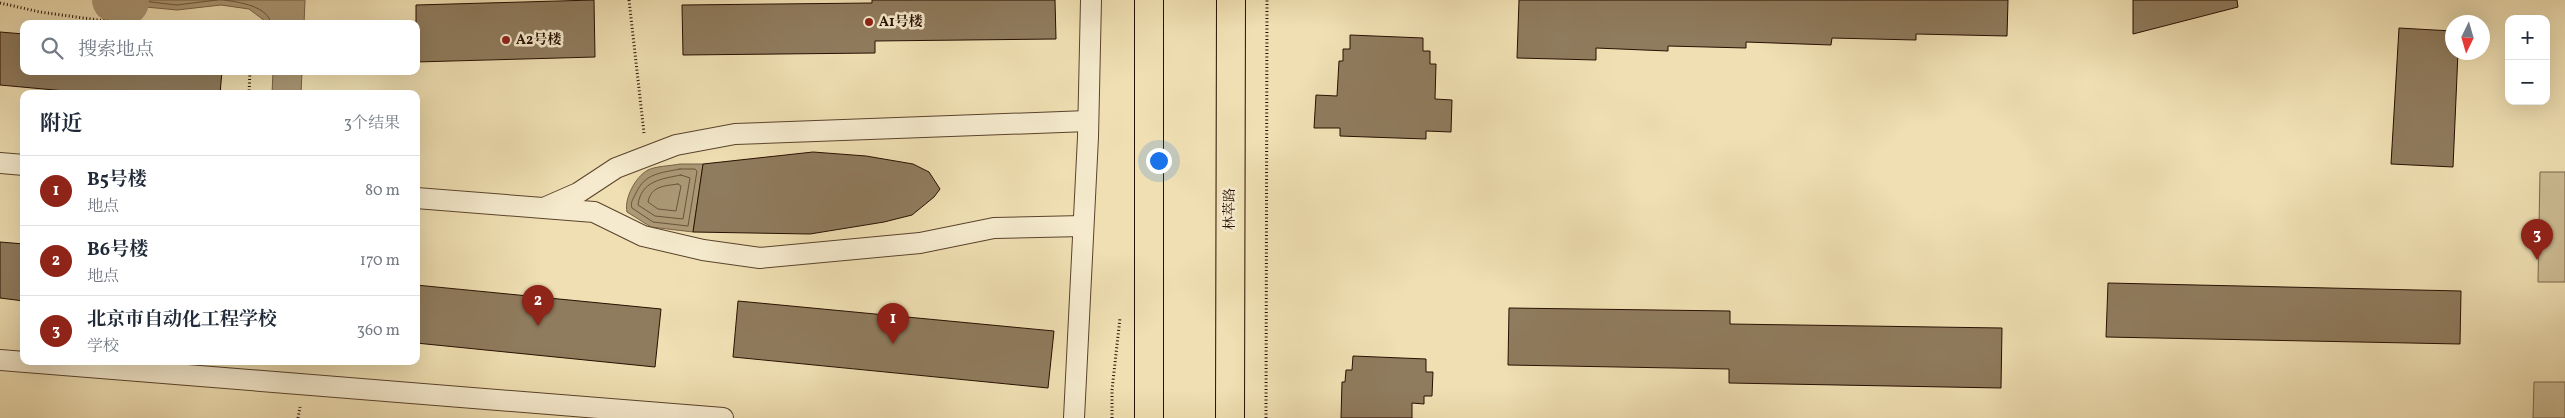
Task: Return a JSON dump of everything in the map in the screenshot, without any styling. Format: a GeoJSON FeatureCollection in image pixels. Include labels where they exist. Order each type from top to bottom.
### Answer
{"type":"FeatureCollection","features":[{"type":"Feature","properties":{"kind":"main road"},"geometry":{"type":"LineString","coordinates":[[1149,0],[1149,418]]}},
{"type":"Feature","properties":{"kind":"main road","name":"林萃路"},"geometry":{"type":"LineString","coordinates":[[1230,418],[1231,0]]}},
{"type":"Feature","properties":{"kind":"street"},"geometry":{"type":"LineString","coordinates":[[1074,418],[1084,226],[1091,0]]}},
{"type":"Feature","properties":{"kind":"street"},"geometry":{"type":"LineString","coordinates":[[545,208],[578,193],[616,168],[676,145],[735,134],[1088,121]]}},
{"type":"Feature","properties":{"kind":"street"},"geometry":{"type":"LineString","coordinates":[[0,163],[20,165]]}},
{"type":"Feature","properties":{"kind":"street"},"geometry":{"type":"LineString","coordinates":[[420,198],[594,212],[643,236],[703,250],[760,258],[920,243],[994,228],[1084,226]]}},
{"type":"Feature","properties":{"kind":"street"},"geometry":{"type":"LineString","coordinates":[[0,360],[20,362]]}},
{"type":"Feature","properties":{"kind":"street"},"geometry":{"type":"LineString","coordinates":[[62,365],[723,418]]}},
{"type":"Feature","properties":{"kind":"path"},"geometry":{"type":"LineString","coordinates":[[629,0],[647,156]]}},
{"type":"Feature","properties":{"kind":"path"},"geometry":{"type":"LineString","coordinates":[[1266,418],[1267,0]]}},
{"type":"Feature","properties":{"kind":"path"},"geometry":{"type":"LineString","coordinates":[[0,3],[40,12],[98,20]]}},
{"type":"Feature","properties":{"kind":"path"},"geometry":{"type":"LineString","coordinates":[[249,90],[250,75]]}},
{"type":"Feature","properties":{"kind":"shaded area"},"geometry":{"type":"Polygon","coordinates":[[[2540,172],[2565,172],[2565,282],[2538,282],[2540,172]]]}},
{"type":"Feature","properties":{"kind":"shaded area"},"geometry":{"type":"Polygon","coordinates":[[[2534,382],[2565,382],[2565,418],[2533,418],[2534,382]]]}},
{"type":"Feature","properties":{"kind":"water"},"geometry":{"type":"Polygon","coordinates":[[[125,0],[305,0],[304,20],[264,20],[249,9],[221,5],[177,10],[135,6],[125,0]]]}},
{"type":"Feature","properties":{"kind":"water"},"geometry":{"type":"Polygon","coordinates":[[[273,75],[302,75],[301,90],[272,90],[273,75]]]}},
{"type":"Feature","properties":{"kind":"water"},"geometry":{"type":"Polygon","coordinates":[[[680,164],[703,164],[693,232],[651,227],[627,212],[629,195],[643,173],[655,168],[680,164]]]}},
{"type":"Feature","properties":{"kind":"building","name":"A2号楼"},"geometry":{"type":"Polygon","coordinates":[[[594,0],[595,57],[420,62],[420,20],[416,20],[416,5],[594,0]]]}},
{"type":"Feature","properties":{"kind":"building","name":"A1号楼"},"geometry":{"type":"Polygon","coordinates":[[[872,0],[1055,0],[1056,39],[875,41],[875,53],[683,55],[682,5],[872,3],[872,0]]]}},
{"type":"Feature","properties":{"kind":"building"},"geometry":{"type":"Polygon","coordinates":[[[1519,0],[2008,0],[2007,36],[1916,34],[1916,40],[1832,38],[1831,45],[1746,42],[1746,48],[1668,46],[1668,51],[1596,48],[1596,60],[1517,58],[1519,0]]]}},
{"type":"Feature","properties":{"kind":"building"},"geometry":{"type":"Polygon","coordinates":[[[2133,0],[2237,0],[2238,7],[2133,34],[2133,0]]]}},
{"type":"Feature","properties":{"kind":"building"},"geometry":{"type":"Polygon","coordinates":[[[2399,28],[2445,31],[2445,60],[2458,60],[2453,167],[2391,164],[2399,28]]]}},
{"type":"Feature","properties":{"kind":"building"},"geometry":{"type":"Polygon","coordinates":[[[0,32],[20,34],[20,75],[222,75],[220,90],[54,90],[0,85],[0,32]]]}},
{"type":"Feature","properties":{"kind":"building"},"geometry":{"type":"Polygon","coordinates":[[[1350,35],[1423,38],[1423,51],[1430,51],[1430,64],[1436,64],[1435,99],[1452,100],[1451,132],[1426,131],[1426,139],[1340,136],[1340,128],[1314,128],[1316,95],[1337,96],[1339,61],[1343,61],[1343,49],[1350,49],[1350,35]]]}},
{"type":"Feature","properties":{"kind":"building"},"geometry":{"type":"Polygon","coordinates":[[[813,152],[866,156],[913,164],[929,172],[940,189],[934,197],[912,215],[884,222],[810,234],[693,232],[703,164],[813,152]]]}},
{"type":"Feature","properties":{"kind":"building"},"geometry":{"type":"Polygon","coordinates":[[[0,242],[20,244],[20,300],[0,298],[0,242]]]}},
{"type":"Feature","properties":{"kind":"building"},"geometry":{"type":"Polygon","coordinates":[[[2108,283],[2461,291],[2460,344],[2106,337],[2108,283]]]}},
{"type":"Feature","properties":{"kind":"building"},"geometry":{"type":"Polygon","coordinates":[[[420,285],[661,309],[655,367],[420,343],[420,285]]]}},
{"type":"Feature","properties":{"kind":"building"},"geometry":{"type":"Polygon","coordinates":[[[738,301],[1054,331],[1048,388],[733,357],[738,301]]]}},
{"type":"Feature","properties":{"kind":"building"},"geometry":{"type":"Polygon","coordinates":[[[1509,308],[1730,311],[1730,324],[2002,328],[2001,388],[1729,383],[1729,369],[1508,365],[1509,308]]]}},
{"type":"Feature","properties":{"kind":"building"},"geometry":{"type":"Polygon","coordinates":[[[1353,356],[1426,359],[1426,372],[1433,372],[1432,396],[1424,396],[1424,404],[1412,403],[1412,418],[1341,418],[1342,382],[1345,382],[1346,370],[1352,370],[1353,356]]]}},
{"type":"Feature","properties":{"kind":"waterway"},"geometry":{"type":"LineString","coordinates":[[115,0],[126,2]]}},
{"type":"Feature","properties":{"kind":"place","name":"A1号楼"},"geometry":{"type":"Point","coordinates":[869,22]}},
{"type":"Feature","properties":{"kind":"place","name":"A2号楼"},"geometry":{"type":"Point","coordinates":[506,40]}},
{"type":"Feature","properties":{"kind":"place","name":"北京市自动化工程学校"},"geometry":{"type":"Point","coordinates":[2537,260]}},
{"type":"Feature","properties":{"kind":"place","name":"B6号楼"},"geometry":{"type":"Point","coordinates":[538,326]}},
{"type":"Feature","properties":{"kind":"place","name":"B5号楼"},"geometry":{"type":"Point","coordinates":[893,344]}}]}
